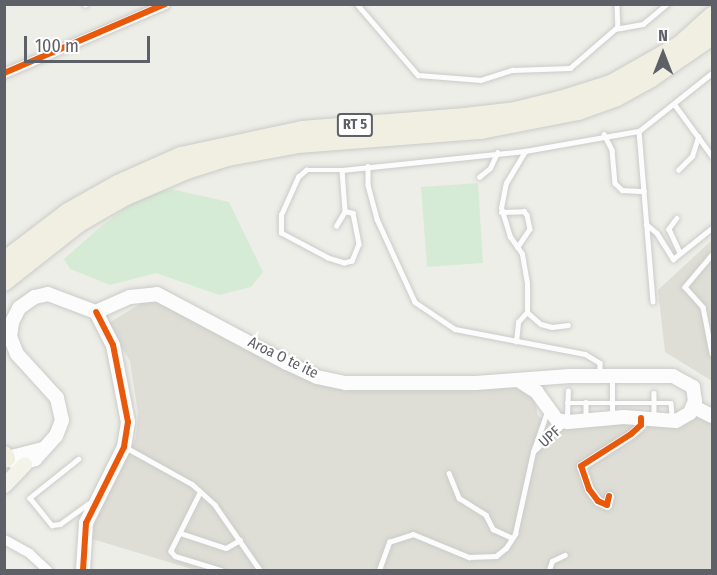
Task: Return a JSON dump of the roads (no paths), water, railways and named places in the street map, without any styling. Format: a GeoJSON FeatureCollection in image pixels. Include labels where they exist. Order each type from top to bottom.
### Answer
{"type":"FeatureCollection","features":[{"type":"Feature","properties":{"kind":"highway","name":"RT 5"},"geometry":{"type":"LineString","coordinates":[[4,261],[68,212],[118,184],[181,156],[219,145],[302,130],[485,115],[560,100],[611,84],[670,51],[712,16]]}},
{"type":"Feature","properties":{"kind":"highway","name":"RT 5"},"geometry":{"type":"LineString","coordinates":[[4,282],[79,223],[124,197],[187,170],[228,157],[298,144],[481,130],[578,111],[617,97],[651,78],[712,36]]}},
{"type":"Feature","properties":{"kind":"main road"},"geometry":{"type":"LineString","coordinates":[[5,484],[58,433],[61,409],[51,388],[17,354],[10,337],[12,322],[19,308],[35,297],[48,294],[100,318],[113,345],[129,422],[124,447],[93,504],[86,523],[84,570]]}},
{"type":"Feature","properties":{"kind":"main road","name":"Aroa O te ite"},"geometry":{"type":"LineString","coordinates":[[100,318],[143,294],[170,298],[317,377],[386,384],[521,382],[606,376],[672,376],[693,387],[694,407]]}},
{"type":"Feature","properties":{"kind":"main road"},"geometry":{"type":"LineString","coordinates":[[546,406],[546,391],[555,380]]}},
{"type":"Feature","properties":{"kind":"main road"},"geometry":{"type":"LineString","coordinates":[[521,382],[557,420],[647,416],[676,421],[694,407],[712,416]]}},
{"type":"Feature","properties":{"kind":"main road"},"geometry":{"type":"LineString","coordinates":[[5,457],[43,449]]}},
{"type":"Feature","properties":{"kind":"main road"},"geometry":{"type":"LineString","coordinates":[[5,457],[24,464]]}},
{"type":"Feature","properties":{"kind":"main road"},"geometry":{"type":"LineString","coordinates":[[5,457],[5,484]]}},
{"type":"Feature","properties":{"kind":"street"},"geometry":{"type":"LineString","coordinates":[[4,73],[165,4]]}},
{"type":"Feature","properties":{"kind":"street"},"geometry":{"type":"LineString","coordinates":[[609,496],[607,505],[598,501],[589,489],[581,466],[631,434],[647,416]]}},
{"type":"Feature","properties":{"kind":"street"},"geometry":{"type":"LineString","coordinates":[[4,539],[28,553],[47,570]]}},
{"type":"Feature","properties":{"kind":"lane"},"geometry":{"type":"LineString","coordinates":[[357,4],[418,75],[426,78],[482,80],[512,70],[564,69],[579,63],[618,28],[643,24],[667,4]]}},
{"type":"Feature","properties":{"kind":"lane"},"geometry":{"type":"LineString","coordinates":[[617,4],[618,28]]}},
{"type":"Feature","properties":{"kind":"lane"},"geometry":{"type":"LineString","coordinates":[[345,211],[353,213],[359,244],[352,261],[344,263],[328,258],[282,233],[281,215],[298,177],[306,170],[317,168],[342,170],[525,151],[604,134],[639,131],[675,105],[712,73]]}},
{"type":"Feature","properties":{"kind":"lane"},"geometry":{"type":"LineString","coordinates":[[675,105],[712,156]]}},
{"type":"Feature","properties":{"kind":"lane"},"geometry":{"type":"LineString","coordinates":[[639,131],[653,301]]}},
{"type":"Feature","properties":{"kind":"lane"},"geometry":{"type":"LineString","coordinates":[[604,134],[612,150],[615,183],[622,190],[644,191]]}},
{"type":"Feature","properties":{"kind":"lane"},"geometry":{"type":"LineString","coordinates":[[678,170],[692,156],[698,137]]}},
{"type":"Feature","properties":{"kind":"lane"},"geometry":{"type":"LineString","coordinates":[[516,342],[518,322],[527,312],[524,260],[510,237],[501,212],[506,183],[525,151]]}},
{"type":"Feature","properties":{"kind":"lane"},"geometry":{"type":"LineString","coordinates":[[479,177],[490,168],[497,153]]}},
{"type":"Feature","properties":{"kind":"lane"},"geometry":{"type":"LineString","coordinates":[[368,166],[371,202],[412,297],[434,317],[455,329],[594,357],[600,363],[606,376],[612,403],[612,417]]}},
{"type":"Feature","properties":{"kind":"lane"},"geometry":{"type":"LineString","coordinates":[[336,226],[345,211],[342,170]]}},
{"type":"Feature","properties":{"kind":"lane"},"geometry":{"type":"LineString","coordinates":[[501,212],[524,211],[527,215],[530,229],[518,247]]}},
{"type":"Feature","properties":{"kind":"lane"},"geometry":{"type":"LineString","coordinates":[[677,218],[669,229],[680,253]]}},
{"type":"Feature","properties":{"kind":"lane"},"geometry":{"type":"LineString","coordinates":[[646,224],[657,233],[672,258],[712,228]]}},
{"type":"Feature","properties":{"kind":"lane"},"geometry":{"type":"LineString","coordinates":[[712,255],[685,287],[703,307],[712,353]]}},
{"type":"Feature","properties":{"kind":"lane"},"geometry":{"type":"LineString","coordinates":[[527,312],[541,324],[568,324]]}},
{"type":"Feature","properties":{"kind":"lane"},"geometry":{"type":"LineString","coordinates":[[568,391],[568,419]]}},
{"type":"Feature","properties":{"kind":"lane"},"geometry":{"type":"LineString","coordinates":[[647,416],[654,403],[654,393]]}},
{"type":"Feature","properties":{"kind":"lane"},"geometry":{"type":"LineString","coordinates":[[586,402],[586,413]]}},
{"type":"Feature","properties":{"kind":"lane"},"geometry":{"type":"LineString","coordinates":[[567,403],[671,404],[672,415]]}},
{"type":"Feature","properties":{"kind":"lane"},"geometry":{"type":"LineString","coordinates":[[379,570],[385,548],[404,536],[422,536],[480,559],[496,556],[513,538],[546,406]]}},
{"type":"Feature","properties":{"kind":"lane","name":"UPF"},"geometry":{"type":"LineString","coordinates":[[533,452],[552,430],[568,419]]}},
{"type":"Feature","properties":{"kind":"lane"},"geometry":{"type":"LineString","coordinates":[[124,447],[171,470],[200,493],[240,540],[260,570]]}},
{"type":"Feature","properties":{"kind":"lane"},"geometry":{"type":"LineString","coordinates":[[79,459],[30,498],[52,525],[60,524],[88,504],[93,504]]}},
{"type":"Feature","properties":{"kind":"lane"},"geometry":{"type":"LineString","coordinates":[[449,473],[459,498],[486,515],[493,529],[513,538]]}},
{"type":"Feature","properties":{"kind":"lane"},"geometry":{"type":"LineString","coordinates":[[200,493],[180,532],[173,554],[221,570]]}},
{"type":"Feature","properties":{"kind":"lane"},"geometry":{"type":"LineString","coordinates":[[180,532],[226,548],[240,540]]}},
{"type":"Feature","properties":{"kind":"lane"},"geometry":{"type":"LineString","coordinates":[[549,570],[552,561],[565,555]]}}]}
